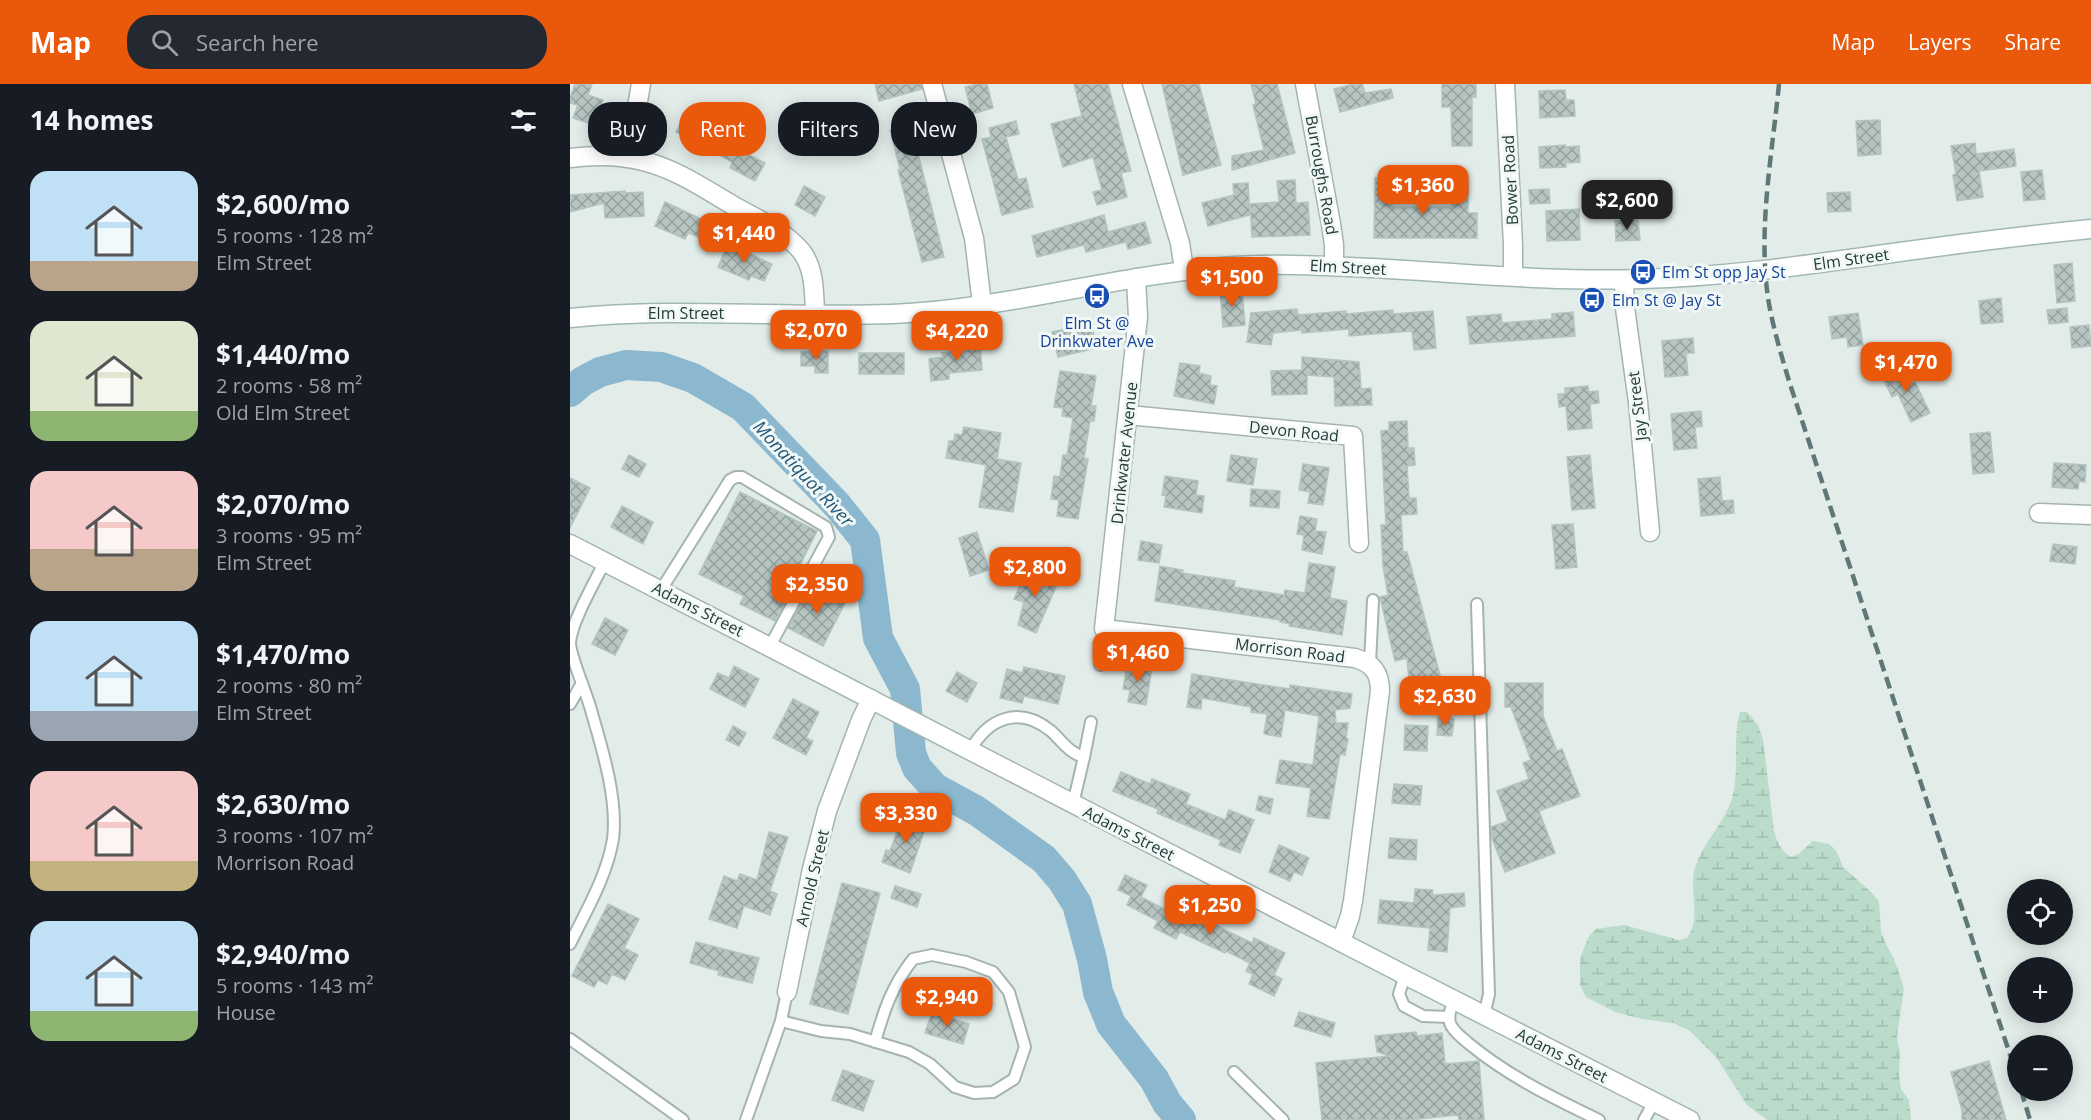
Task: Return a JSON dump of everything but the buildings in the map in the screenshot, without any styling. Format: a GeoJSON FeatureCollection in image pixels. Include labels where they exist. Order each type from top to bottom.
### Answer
{"type":"FeatureCollection","features":[{"type":"Feature","properties":{"kind":"street"},"geometry":{"type":"LineString","coordinates":[[628,158],[641,84]]}},
{"type":"Feature","properties":{"kind":"street"},"geometry":{"type":"LineString","coordinates":[[932,84],[974,238],[982,304]]}},
{"type":"Feature","properties":{"kind":"street"},"geometry":{"type":"LineString","coordinates":[[1132,84],[1179,243],[1184,270]]}},
{"type":"Feature","properties":{"kind":"street","name":"Burroughs Road"},"geometry":{"type":"LineString","coordinates":[[1305,84],[1333,234],[1334,266]]}},
{"type":"Feature","properties":{"kind":"street","name":"Bower Road"},"geometry":{"type":"LineString","coordinates":[[1504,84],[1513,276]]}},
{"type":"Feature","properties":{"kind":"street"},"geometry":{"type":"LineString","coordinates":[[570,158],[589,156],[628,158],[651,163],[679,175],[772,227],[790,240],[802,253],[810,268],[814,283],[815,314]]}},
{"type":"Feature","properties":{"kind":"street","name":"Elm Street"},"geometry":{"type":"LineString","coordinates":[[570,318],[654,312],[894,314],[982,304],[1184,270],[1256,265],[1334,266],[1624,280],[1739,273],[2091,229]]}},
{"type":"Feature","properties":{"kind":"street","name":"Drinkwater Avenue"},"geometry":{"type":"LineString","coordinates":[[1104,629],[1138,308],[1136,278]]}},
{"type":"Feature","properties":{"kind":"street","name":"Jay Street"},"geometry":{"type":"LineString","coordinates":[[1624,280],[1625,308],[1638,402],[1650,532]]}},
{"type":"Feature","properties":{"kind":"street","name":"Devon Road"},"geometry":{"type":"LineString","coordinates":[[1128,415],[1353,436],[1359,543]]}},
{"type":"Feature","properties":{"kind":"street"},"geometry":{"type":"LineString","coordinates":[[2039,513],[2091,515]]}},
{"type":"Feature","properties":{"kind":"street","name":"Adams Street"},"geometry":{"type":"LineString","coordinates":[[570,544],[1405,975],[1452,1009],[1484,1016],[1690,1120]]}},
{"type":"Feature","properties":{"kind":"street","name":"Morrison Road"},"geometry":{"type":"LineString","coordinates":[[1104,629],[1355,658],[1370,664]]}},
{"type":"Feature","properties":{"kind":"street"},"geometry":{"type":"LineString","coordinates":[[1341,942],[1353,902],[1380,691],[1378,675],[1370,664]]}},
{"type":"Feature","properties":{"kind":"street","name":"Arnold Street"},"geometry":{"type":"LineString","coordinates":[[787,992],[827,811],[871,699]]}},
{"type":"Feature","properties":{"kind":"lane"},"geometry":{"type":"LineString","coordinates":[[662,590],[730,480],[742,477],[826,527],[829,537],[770,646]]}},
{"type":"Feature","properties":{"kind":"lane"},"geometry":{"type":"LineString","coordinates":[[570,944],[593,898],[613,839],[614,818],[608,780],[570,644],[573,627],[605,561]]}},
{"type":"Feature","properties":{"kind":"lane"},"geometry":{"type":"LineString","coordinates":[[1370,664],[1373,600]]}},
{"type":"Feature","properties":{"kind":"lane"},"geometry":{"type":"LineString","coordinates":[[1477,604],[1489,994],[1484,1016]]}},
{"type":"Feature","properties":{"kind":"lane"},"geometry":{"type":"LineString","coordinates":[[1100,665],[1104,629]]}},
{"type":"Feature","properties":{"kind":"lane"},"geometry":{"type":"LineString","coordinates":[[570,704],[582,683]]}},
{"type":"Feature","properties":{"kind":"lane"},"geometry":{"type":"LineString","coordinates":[[970,751],[985,730],[1010,717],[1041,724],[1073,752],[1084,757]]}},
{"type":"Feature","properties":{"kind":"lane"},"geometry":{"type":"LineString","coordinates":[[1073,804],[1091,722]]}},
{"type":"Feature","properties":{"kind":"lane"},"geometry":{"type":"LineString","coordinates":[[781,1022],[821,1031],[850,1034],[875,1042],[909,1052],[930,1064],[954,1088],[974,1093],[993,1092],[1014,1079],[1025,1047],[1009,992],[993,972],[966,962],[932,955],[913,959],[899,977],[884,1008],[875,1042]]}},
{"type":"Feature","properties":{"kind":"lane"},"geometry":{"type":"LineString","coordinates":[[1405,975],[1399,994],[1404,1006],[1416,1014],[1430,1017],[1452,1009],[1450,1023],[1456,1033],[1499,1067],[1599,1120]]}},
{"type":"Feature","properties":{"kind":"lane"},"geometry":{"type":"LineString","coordinates":[[746,1120],[781,1022],[787,992]]}},
{"type":"Feature","properties":{"kind":"lane"},"geometry":{"type":"LineString","coordinates":[[570,1039],[682,1120]]}},
{"type":"Feature","properties":{"kind":"lane"},"geometry":{"type":"LineString","coordinates":[[1234,1072],[1283,1120]]}},
{"type":"Feature","properties":{"kind":"lane"},"geometry":{"type":"LineString","coordinates":[[1644,1120],[1654,1102]]}},
{"type":"Feature","properties":{"kind":"green space"},"geometry":{"type":"Polygon","coordinates":[[[1740,712],[1747,712],[1758,725],[1763,739],[1774,831],[1782,849],[1792,857],[1813,841],[1829,844],[1837,852],[1843,867],[1879,902],[1881,932],[1904,988],[1897,1037],[1901,1089],[1909,1100],[1911,1120],[1767,1120],[1747,1105],[1716,1057],[1690,1031],[1673,1023],[1642,1019],[1615,1012],[1586,997],[1580,985],[1580,958],[1589,936],[1596,929],[1624,925],[1679,940],[1687,938],[1693,923],[1693,880],[1697,862],[1724,817],[1732,798],[1736,777],[1736,733],[1740,712]]]}},
{"type":"Feature","properties":{"kind":"waterway","name":"Monatiquot River"},"geometry":{"type":"LineString","coordinates":[[570,392],[583,381],[600,372],[626,365],[661,367],[693,378],[743,407],[837,505],[865,540],[878,638],[905,689],[911,753],[917,768],[935,788],[977,811],[1044,859],[1062,880],[1077,904],[1092,959],[1098,992],[1111,1024],[1154,1079],[1167,1103],[1181,1120]]}},
{"type":"Feature","properties":{"kind":"railway"},"geometry":{"type":"LineString","coordinates":[[1779,84],[1765,222],[1766,277],[1773,324],[1790,384],[2007,1045]]}},
{"type":"Feature","properties":{"kind":"railway"},"geometry":{"type":"LineString","coordinates":[[2024,1101],[2030,1120]]}},
{"type":"Feature","properties":{"kind":"place","name":"Elm St opp Jay St"},"geometry":{"type":"Point","coordinates":[1643,272]}},
{"type":"Feature","properties":{"kind":"place","name":"Elm St @ Drinkwater Ave"},"geometry":{"type":"Point","coordinates":[1097,296]}},
{"type":"Feature","properties":{"kind":"place","name":"Elm St @ Jay St"},"geometry":{"type":"Point","coordinates":[1592,300]}}]}
